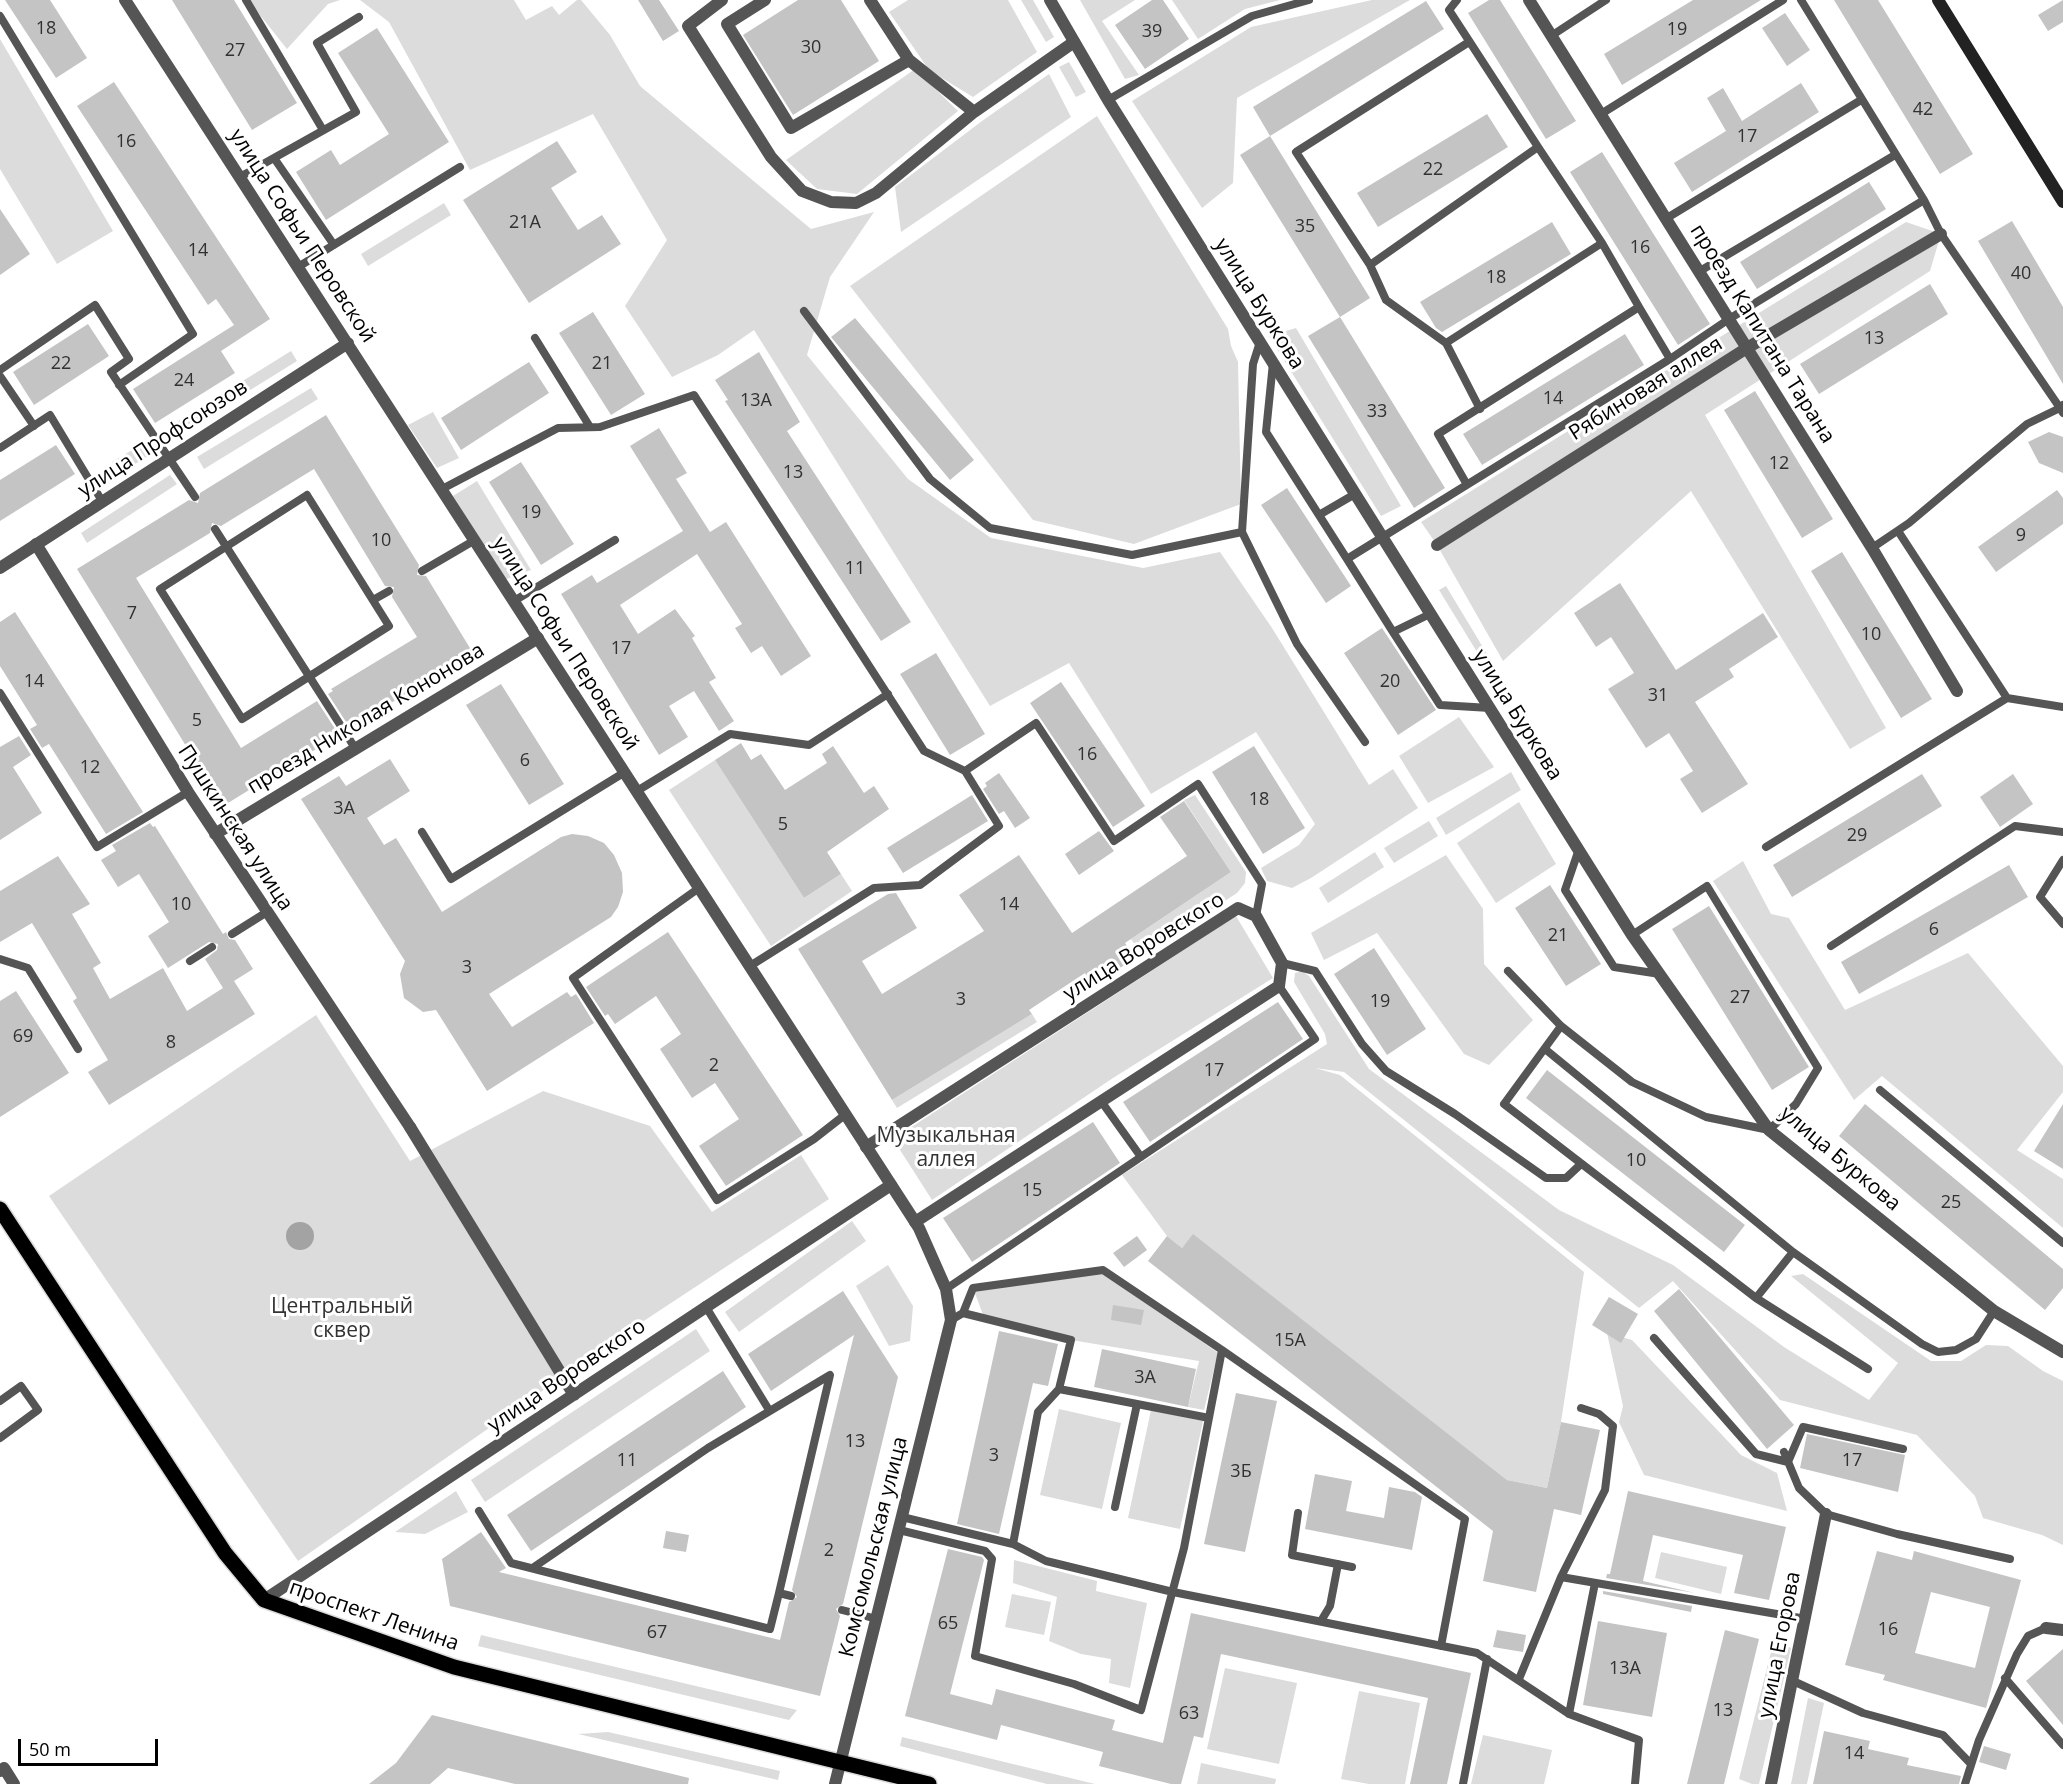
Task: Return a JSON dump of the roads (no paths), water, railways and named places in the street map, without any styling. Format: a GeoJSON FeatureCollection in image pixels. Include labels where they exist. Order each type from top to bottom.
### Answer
{"type":"FeatureCollection","features":[{"type":"Feature","properties":{"kind":"main road"},"geometry":{"type":"LineString","coordinates":[[1938,0],[2063,202]]}},
{"type":"Feature","properties":{"kind":"main road","name":"проспект Ленина"},"geometry":{"type":"LineString","coordinates":[[0,1209],[230,1560],[264,1600],[446,1664],[929,1784]]}},
{"type":"Feature","properties":{"kind":"street","name":"улица Софьи Перовской"},"geometry":{"type":"LineString","coordinates":[[125,0],[915,1222],[957,1317]]}},
{"type":"Feature","properties":{"kind":"street"},"geometry":{"type":"LineString","coordinates":[[722,0],[688,26],[771,157],[802,190],[831,202],[856,202],[876,193],[974,112],[1074,42]]}},
{"type":"Feature","properties":{"kind":"street"},"geometry":{"type":"LineString","coordinates":[[765,0],[726,24],[790,128],[909,60]]}},
{"type":"Feature","properties":{"kind":"street"},"geometry":{"type":"LineString","coordinates":[[870,0],[909,60],[974,112]]}},
{"type":"Feature","properties":{"kind":"street","name":"улица Буркова"},"geometry":{"type":"LineString","coordinates":[[1050,0],[1108,100],[1632,935],[1769,1130],[1994,1311],[2063,1352]]}},
{"type":"Feature","properties":{"kind":"street","name":"проезд Капитана Тарана"},"geometry":{"type":"LineString","coordinates":[[1529,0],[1872,548],[1957,691]]}},
{"type":"Feature","properties":{"kind":"street","name":"Рябиновая аллея"},"geometry":{"type":"LineString","coordinates":[[1437,545],[1746,348],[1941,234]]}},
{"type":"Feature","properties":{"kind":"street","name":"улица Профсоюзов"},"geometry":{"type":"LineString","coordinates":[[0,568],[348,343]]}},
{"type":"Feature","properties":{"kind":"street","name":"Пушкинская улица"},"geometry":{"type":"LineString","coordinates":[[36,544],[188,792],[410,1127],[574,1395]]}},
{"type":"Feature","properties":{"kind":"street","name":"проезд Николая Кононова"},"geometry":{"type":"LineString","coordinates":[[215,834],[538,638]]}},
{"type":"Feature","properties":{"kind":"street","name":"улица Воровского"},"geometry":{"type":"LineString","coordinates":[[866,1146],[1238,908],[1256,916],[1282,963]]}},
{"type":"Feature","properties":{"kind":"street"},"geometry":{"type":"LineString","coordinates":[[915,1222],[1279,986],[1282,963]]}},
{"type":"Feature","properties":{"kind":"street","name":"улица Воровского"},"geometry":{"type":"LineString","coordinates":[[264,1600],[891,1185]]}},
{"type":"Feature","properties":{"kind":"street","name":"Комсомольская улица"},"geometry":{"type":"LineString","coordinates":[[835,1784],[902,1516],[957,1317]]}},
{"type":"Feature","properties":{"kind":"street","name":"улица Егорова"},"geometry":{"type":"LineString","coordinates":[[1772,1784],[1826,1514]]}},
{"type":"Feature","properties":{"kind":"street"},"geometry":{"type":"LineString","coordinates":[[2046,1628],[2063,1630]]}},
{"type":"Feature","properties":{"kind":"street"},"geometry":{"type":"LineString","coordinates":[[2,1770],[14,1784]]}},
{"type":"Feature","properties":{"kind":"lane"},"geometry":{"type":"LineString","coordinates":[[246,0],[323,130]]}},
{"type":"Feature","properties":{"kind":"lane"},"geometry":{"type":"LineString","coordinates":[[1108,100],[1252,16],[1309,0]]}},
{"type":"Feature","properties":{"kind":"lane"},"geometry":{"type":"LineString","coordinates":[[1457,0],[1449,10],[1602,243],[1670,359]]}},
{"type":"Feature","properties":{"kind":"lane"},"geometry":{"type":"LineString","coordinates":[[1551,36],[1606,0]]}},
{"type":"Feature","properties":{"kind":"lane"},"geometry":{"type":"LineString","coordinates":[[1601,114],[1783,0]]}},
{"type":"Feature","properties":{"kind":"lane"},"geometry":{"type":"LineString","coordinates":[[1801,0],[1924,200],[1941,234],[2062,409],[2027,424],[1898,531],[1872,548]]}},
{"type":"Feature","properties":{"kind":"lane"},"geometry":{"type":"LineString","coordinates":[[0,16],[193,334],[119,385]]}},
{"type":"Feature","properties":{"kind":"lane"},"geometry":{"type":"LineString","coordinates":[[240,177],[356,112],[317,43],[359,17]]}},
{"type":"Feature","properties":{"kind":"lane"},"geometry":{"type":"LineString","coordinates":[[1469,42],[1296,152],[1370,265],[1386,300],[1446,344],[1480,409]]}},
{"type":"Feature","properties":{"kind":"lane"},"geometry":{"type":"LineString","coordinates":[[1667,218],[1861,100]]}},
{"type":"Feature","properties":{"kind":"lane"},"geometry":{"type":"LineString","coordinates":[[1370,265],[1538,147]]}},
{"type":"Feature","properties":{"kind":"lane"},"geometry":{"type":"LineString","coordinates":[[1700,271],[1895,155]]}},
{"type":"Feature","properties":{"kind":"lane"},"geometry":{"type":"LineString","coordinates":[[274,158],[334,245]]}},
{"type":"Feature","properties":{"kind":"lane"},"geometry":{"type":"LineString","coordinates":[[298,267],[460,166]]}},
{"type":"Feature","properties":{"kind":"lane"},"geometry":{"type":"LineString","coordinates":[[1347,559],[1466,483],[1670,359],[1729,319],[1924,200]]}},
{"type":"Feature","properties":{"kind":"lane"},"geometry":{"type":"LineString","coordinates":[[1446,344],[1602,243]]}},
{"type":"Feature","properties":{"kind":"lane"},"geometry":{"type":"LineString","coordinates":[[0,370],[95,305],[129,359],[111,372],[195,497]]}},
{"type":"Feature","properties":{"kind":"lane"},"geometry":{"type":"LineString","coordinates":[[1466,483],[1438,434],[1639,307]]}},
{"type":"Feature","properties":{"kind":"lane"},"geometry":{"type":"LineString","coordinates":[[804,311],[930,478],[990,528],[1132,555],[1242,532]]}},
{"type":"Feature","properties":{"kind":"lane"},"geometry":{"type":"LineString","coordinates":[[535,338],[590,427]]}},
{"type":"Feature","properties":{"kind":"lane"},"geometry":{"type":"LineString","coordinates":[[1260,342],[1253,364],[1242,532],[1297,645],[1365,742]]}},
{"type":"Feature","properties":{"kind":"lane"},"geometry":{"type":"LineString","coordinates":[[1273,362],[1266,432],[1440,705],[1490,708]]}},
{"type":"Feature","properties":{"kind":"lane"},"geometry":{"type":"LineString","coordinates":[[0,376],[34,426]]}},
{"type":"Feature","properties":{"kind":"lane"},"geometry":{"type":"LineString","coordinates":[[442,489],[558,428],[600,427],[693,395],[924,751],[965,771],[999,826],[920,885],[874,888],[750,966]]}},
{"type":"Feature","properties":{"kind":"lane"},"geometry":{"type":"LineString","coordinates":[[0,448],[50,415],[102,501]]}},
{"type":"Feature","properties":{"kind":"lane"},"geometry":{"type":"LineString","coordinates":[[1319,516],[1355,494]]}},
{"type":"Feature","properties":{"kind":"lane"},"geometry":{"type":"LineString","coordinates":[[307,495],[373,600],[389,626],[242,719],[159,589],[307,495]]}},
{"type":"Feature","properties":{"kind":"lane"},"geometry":{"type":"LineString","coordinates":[[215,529],[355,748]]}},
{"type":"Feature","properties":{"kind":"lane"},"geometry":{"type":"LineString","coordinates":[[1898,531],[2007,698]]}},
{"type":"Feature","properties":{"kind":"lane"},"geometry":{"type":"LineString","coordinates":[[422,571],[475,540]]}},
{"type":"Feature","properties":{"kind":"lane"},"geometry":{"type":"LineString","coordinates":[[514,601],[615,540]]}},
{"type":"Feature","properties":{"kind":"lane"},"geometry":{"type":"LineString","coordinates":[[373,600],[389,591]]}},
{"type":"Feature","properties":{"kind":"lane"},"geometry":{"type":"LineString","coordinates":[[1393,632],[1430,614]]}},
{"type":"Feature","properties":{"kind":"lane"},"geometry":{"type":"LineString","coordinates":[[0,693],[97,847],[188,792]]}},
{"type":"Feature","properties":{"kind":"lane"},"geometry":{"type":"LineString","coordinates":[[637,791],[730,734],[809,745],[888,694]]}},
{"type":"Feature","properties":{"kind":"lane"},"geometry":{"type":"LineString","coordinates":[[1766,847],[2007,698],[2063,707]]}},
{"type":"Feature","properties":{"kind":"lane"},"geometry":{"type":"LineString","coordinates":[[965,771],[1036,723],[1114,841],[1198,784],[1262,884],[1256,916]]}},
{"type":"Feature","properties":{"kind":"lane"},"geometry":{"type":"LineString","coordinates":[[422,832],[451,879],[625,772]]}},
{"type":"Feature","properties":{"kind":"lane"},"geometry":{"type":"LineString","coordinates":[[1831,946],[2015,826],[2063,832]]}},
{"type":"Feature","properties":{"kind":"lane"},"geometry":{"type":"LineString","coordinates":[[1579,849],[1565,890],[1614,967],[1660,974]]}},
{"type":"Feature","properties":{"kind":"lane"},"geometry":{"type":"LineString","coordinates":[[2063,860],[2040,897],[2063,924]]}},
{"type":"Feature","properties":{"kind":"lane"},"geometry":{"type":"LineString","coordinates":[[1508,971],[1561,1026],[1632,1082],[1706,1117],[1769,1130],[1796,1104],[1818,1068],[1707,886],[1632,935]]}},
{"type":"Feature","properties":{"kind":"lane"},"geometry":{"type":"LineString","coordinates":[[699,888],[573,978],[579,988],[717,1200],[814,1139],[846,1114]]}},
{"type":"Feature","properties":{"kind":"lane"},"geometry":{"type":"LineString","coordinates":[[232,934],[267,912]]}},
{"type":"Feature","properties":{"kind":"lane"},"geometry":{"type":"LineString","coordinates":[[190,961],[212,946]]}},
{"type":"Feature","properties":{"kind":"lane"},"geometry":{"type":"LineString","coordinates":[[0,959],[28,968],[78,1049]]}},
{"type":"Feature","properties":{"kind":"lane"},"geometry":{"type":"LineString","coordinates":[[1282,963],[1315,971],[1362,1044],[1386,1071],[1455,1114],[1546,1178],[1566,1178],[1581,1164]]}},
{"type":"Feature","properties":{"kind":"lane"},"geometry":{"type":"LineString","coordinates":[[946,1289],[1316,1039],[1279,986]]}},
{"type":"Feature","properties":{"kind":"lane"},"geometry":{"type":"LineString","coordinates":[[1561,1026],[1504,1104],[1756,1298],[1868,1369]]}},
{"type":"Feature","properties":{"kind":"lane"},"geometry":{"type":"LineString","coordinates":[[1545,1049],[1793,1252],[1851,1295],[1938,1352],[1956,1350],[1976,1339],[1994,1311]]}},
{"type":"Feature","properties":{"kind":"lane"},"geometry":{"type":"LineString","coordinates":[[1880,1090],[2063,1243]]}},
{"type":"Feature","properties":{"kind":"lane"},"geometry":{"type":"LineString","coordinates":[[1101,1101],[1141,1157]]}},
{"type":"Feature","properties":{"kind":"lane"},"geometry":{"type":"LineString","coordinates":[[1756,1298],[1793,1252]]}},
{"type":"Feature","properties":{"kind":"lane"},"geometry":{"type":"LineString","coordinates":[[1013,1544],[1038,1412],[1059,1389],[1071,1340],[957,1317],[973,1288],[1103,1270],[1465,1519],[1441,1646]]}},
{"type":"Feature","properties":{"kind":"lane"},"geometry":{"type":"LineString","coordinates":[[706,1307],[769,1410]]}},
{"type":"Feature","properties":{"kind":"lane"},"geometry":{"type":"LineString","coordinates":[[1654,1338],[1756,1454],[1788,1462]]}},
{"type":"Feature","properties":{"kind":"lane"},"geometry":{"type":"LineString","coordinates":[[899,1530],[985,1551],[992,1559],[975,1656],[1074,1684],[1141,1710],[1173,1592],[1222,1350]]}},
{"type":"Feature","properties":{"kind":"lane"},"geometry":{"type":"LineString","coordinates":[[479,1511],[511,1563],[534,1567],[770,1629],[830,1375],[698,1455],[534,1567]]}},
{"type":"Feature","properties":{"kind":"lane"},"geometry":{"type":"LineString","coordinates":[[0,1401],[21,1386],[38,1410],[0,1438]]}},
{"type":"Feature","properties":{"kind":"lane"},"geometry":{"type":"LineString","coordinates":[[1059,1389],[1209,1418]]}},
{"type":"Feature","properties":{"kind":"lane"},"geometry":{"type":"LineString","coordinates":[[1115,1507],[1137,1404]]}},
{"type":"Feature","properties":{"kind":"lane"},"geometry":{"type":"LineString","coordinates":[[1519,1678],[1561,1577],[1605,1490],[1613,1426],[1599,1414],[1581,1408]]}},
{"type":"Feature","properties":{"kind":"lane"},"geometry":{"type":"LineString","coordinates":[[1788,1462],[1803,1427],[1903,1449]]}},
{"type":"Feature","properties":{"kind":"lane"},"geometry":{"type":"LineString","coordinates":[[1784,1452],[1799,1488],[1826,1514],[1898,1534],[2010,1559]]}},
{"type":"Feature","properties":{"kind":"lane"},"geometry":{"type":"LineString","coordinates":[[1298,1513],[1292,1555],[1352,1567]]}},
{"type":"Feature","properties":{"kind":"lane"},"geometry":{"type":"LineString","coordinates":[[902,1516],[1013,1544],[1046,1561],[1173,1592],[1477,1653],[1519,1678],[1569,1714],[1639,1740],[1635,1784]]}},
{"type":"Feature","properties":{"kind":"lane"},"geometry":{"type":"LineString","coordinates":[[1321,1621],[1330,1606],[1338,1564]]}},
{"type":"Feature","properties":{"kind":"lane"},"geometry":{"type":"LineString","coordinates":[[1561,1577],[1806,1619]]}},
{"type":"Feature","properties":{"kind":"lane"},"geometry":{"type":"LineString","coordinates":[[1569,1714],[1595,1583]]}},
{"type":"Feature","properties":{"kind":"lane"},"geometry":{"type":"LineString","coordinates":[[779,1593],[791,1596]]}},
{"type":"Feature","properties":{"kind":"lane"},"geometry":{"type":"LineString","coordinates":[[842,1610],[877,1619]]}},
{"type":"Feature","properties":{"kind":"lane"},"geometry":{"type":"LineString","coordinates":[[1965,1784],[1970,1763],[2005,1678],[2028,1636],[2046,1628]]}},
{"type":"Feature","properties":{"kind":"lane"},"geometry":{"type":"LineString","coordinates":[[1463,1784],[1487,1659]]}},
{"type":"Feature","properties":{"kind":"lane"},"geometry":{"type":"LineString","coordinates":[[2005,1678],[2063,1745]]}},
{"type":"Feature","properties":{"kind":"lane"},"geometry":{"type":"LineString","coordinates":[[1793,1681],[1863,1713],[1943,1735],[1970,1763]]}},
{"type":"Feature","properties":{"kind":"park label","name":"Музыкальная аллея"},"geometry":{"type":"Point","coordinates":[946,1148]}},
{"type":"Feature","properties":{"kind":"park label","name":"Центральный сквер"},"geometry":{"type":"Point","coordinates":[342,1319]}}]}
